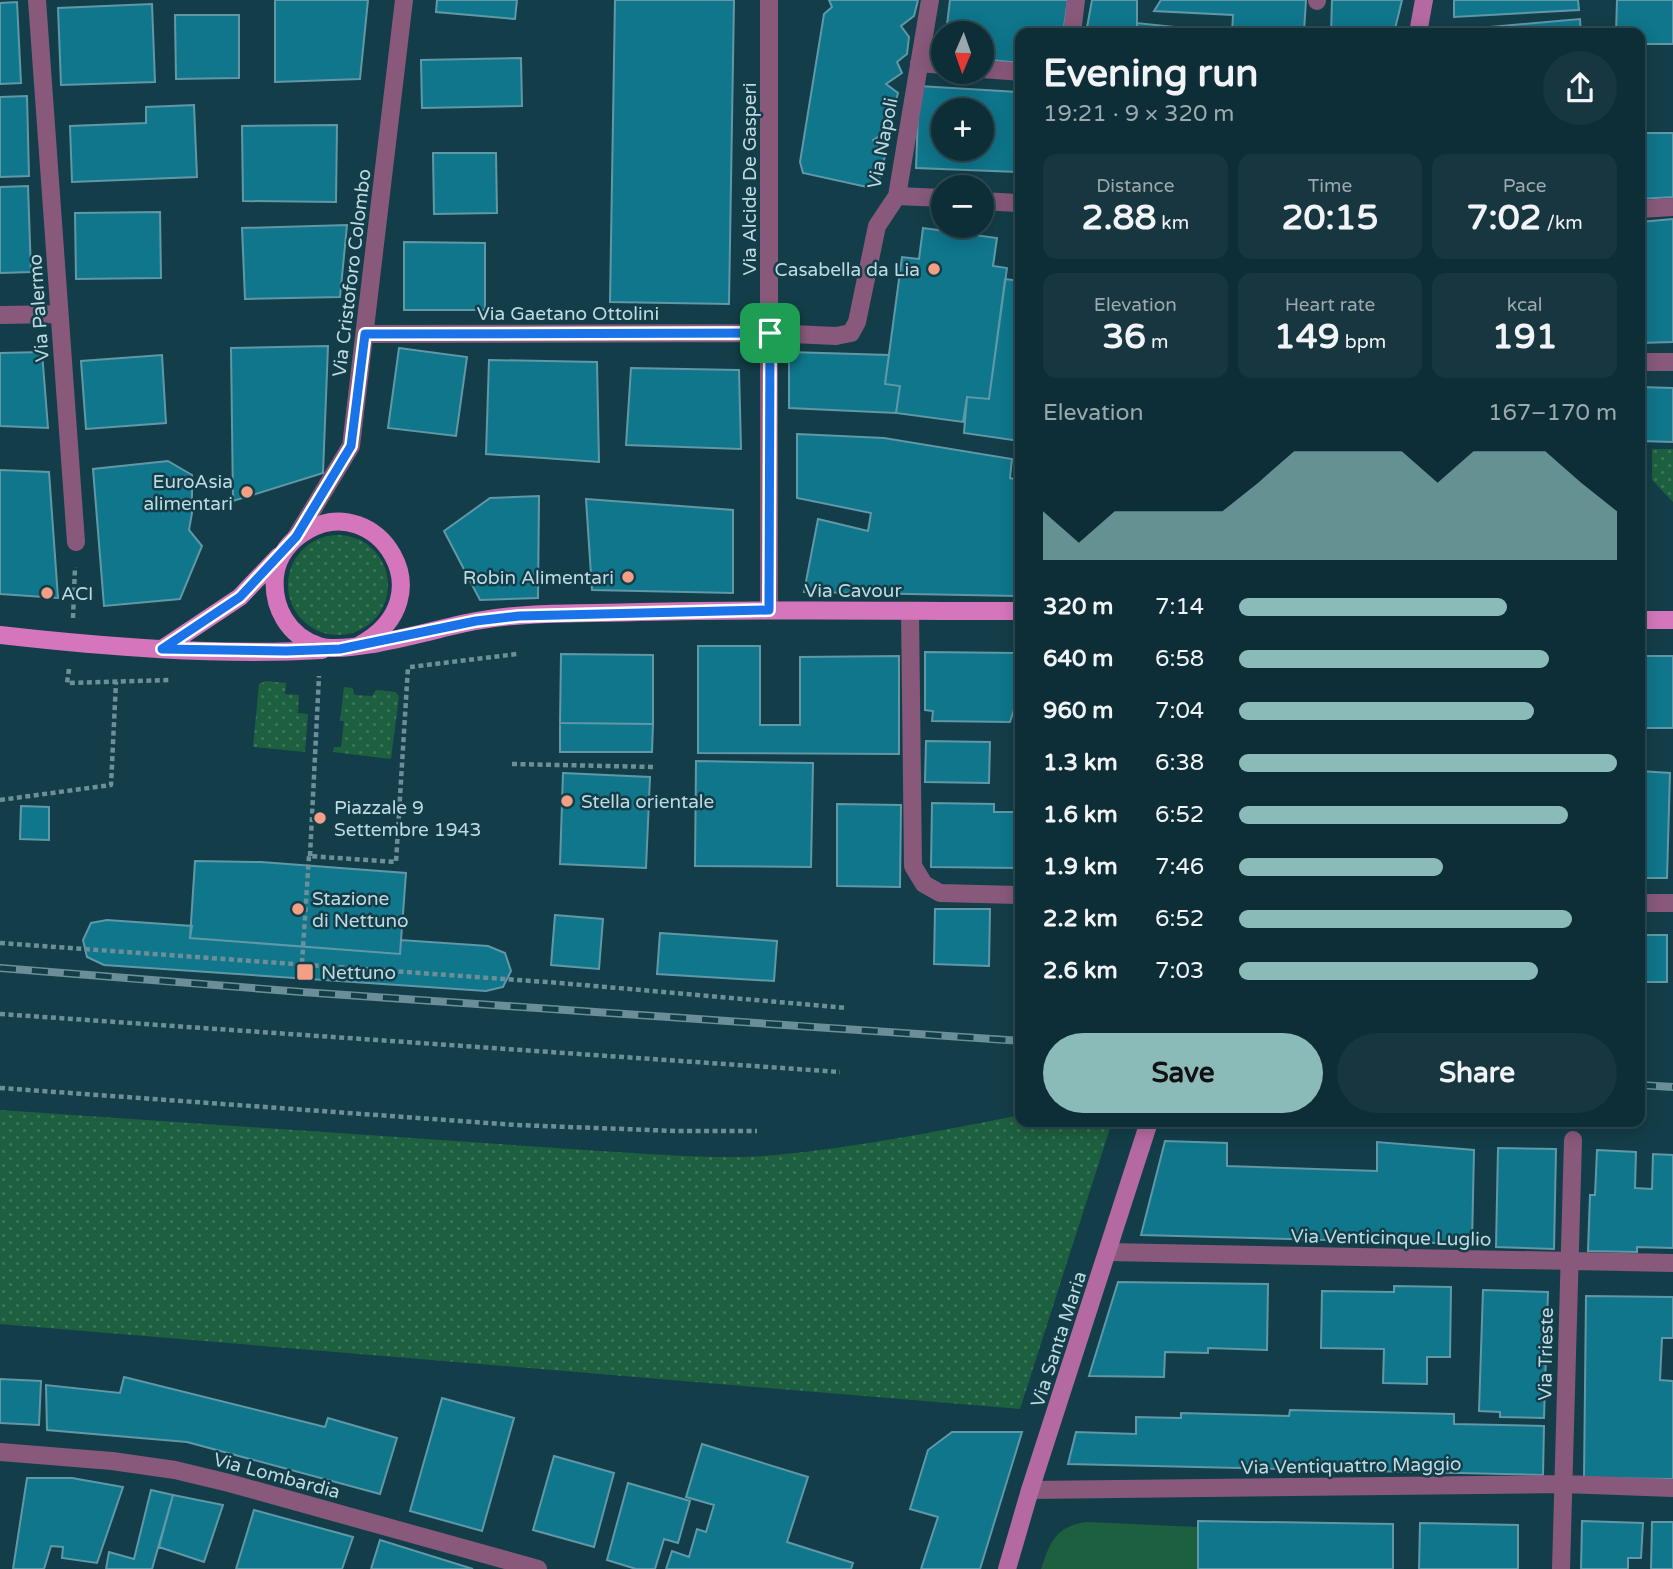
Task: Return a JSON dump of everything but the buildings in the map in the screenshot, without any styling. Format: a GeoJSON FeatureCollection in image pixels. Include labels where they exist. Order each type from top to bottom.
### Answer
{"type":"FeatureCollection","features":[{"type":"Feature","properties":{"kind":"main road"},"geometry":{"type":"LineString","coordinates":[[1419,28],[1424,0]]}},
{"type":"Feature","properties":{"kind":"main road"},"geometry":{"type":"LineString","coordinates":[[0,635],[162,649],[340,649],[360,645],[376,636],[391,621],[399,603],[401,582],[397,562],[375,534],[360,526],[344,522],[311,528],[296,537],[240,597],[162,649]]}},
{"type":"Feature","properties":{"kind":"main road"},"geometry":{"type":"LineString","coordinates":[[283,552],[276,570],[274,589],[278,609],[288,626],[302,639],[320,647],[340,649]]}},
{"type":"Feature","properties":{"kind":"main road","name":"Via Cavour"},"geometry":{"type":"LineString","coordinates":[[360,645],[476,621],[541,615],[769,610],[1015,611]]}},
{"type":"Feature","properties":{"kind":"main road"},"geometry":{"type":"LineString","coordinates":[[1645,620],[1673,620]]}},
{"type":"Feature","properties":{"kind":"main road","name":"Via Santa Maria"},"geometry":{"type":"LineString","coordinates":[[1007,1569],[1147,1127]]}},
{"type":"Feature","properties":{"kind":"street","name":"Via Palermo"},"geometry":{"type":"LineString","coordinates":[[37,0],[76,542]]}},
{"type":"Feature","properties":{"kind":"street","name":"Via Cristoforo Colombo"},"geometry":{"type":"LineString","coordinates":[[296,537],[351,446],[404,0]]}},
{"type":"Feature","properties":{"kind":"street","name":"Via Alcide De Gasperi"},"geometry":{"type":"LineString","coordinates":[[769,0],[769,610]]}},
{"type":"Feature","properties":{"kind":"street","name":"Via Napoli"},"geometry":{"type":"LineString","coordinates":[[770,333],[836,336],[851,332],[857,322],[877,226],[897,196],[930,0]]}},
{"type":"Feature","properties":{"kind":"street"},"geometry":{"type":"LineString","coordinates":[[1073,28],[1076,0]]}},
{"type":"Feature","properties":{"kind":"street"},"geometry":{"type":"LineString","coordinates":[[919,63],[931,64]]}},
{"type":"Feature","properties":{"kind":"street"},"geometry":{"type":"LineString","coordinates":[[994,70],[1015,72]]}},
{"type":"Feature","properties":{"kind":"street"},"geometry":{"type":"LineString","coordinates":[[897,196],[931,197]]}},
{"type":"Feature","properties":{"kind":"street"},"geometry":{"type":"LineString","coordinates":[[994,202],[1015,203]]}},
{"type":"Feature","properties":{"kind":"street"},"geometry":{"type":"LineString","coordinates":[[1645,209],[1673,207]]}},
{"type":"Feature","properties":{"kind":"street"},"geometry":{"type":"LineString","coordinates":[[0,315],[59,314]]}},
{"type":"Feature","properties":{"kind":"street","name":"Via Gaetano Ottolini"},"geometry":{"type":"LineString","coordinates":[[365,334],[770,333]]}},
{"type":"Feature","properties":{"kind":"street"},"geometry":{"type":"LineString","coordinates":[[1645,362],[1673,362]]}},
{"type":"Feature","properties":{"kind":"street"},"geometry":{"type":"LineString","coordinates":[[910,611],[913,866],[924,884],[940,893],[1015,895]]}},
{"type":"Feature","properties":{"kind":"street"},"geometry":{"type":"LineString","coordinates":[[1645,903],[1673,904]]}},
{"type":"Feature","properties":{"kind":"street","name":"Via Trieste"},"geometry":{"type":"LineString","coordinates":[[1561,1569],[1573,1140]]}},
{"type":"Feature","properties":{"kind":"street","name":"Via Venticinque Luglio"},"geometry":{"type":"LineString","coordinates":[[1108,1252],[1673,1263]]}},
{"type":"Feature","properties":{"kind":"street","name":"Via Lombardia"},"geometry":{"type":"LineString","coordinates":[[0,1452],[112,1461],[174,1471],[229,1483],[485,1562],[538,1569]]}},
{"type":"Feature","properties":{"kind":"street","name":"Via Ventiquattro Maggio"},"geometry":{"type":"LineString","coordinates":[[1030,1490],[1563,1484],[1673,1488]]}},
{"type":"Feature","properties":{"kind":"path"},"geometry":{"type":"LineString","coordinates":[[73,614],[76,542]]}},
{"type":"Feature","properties":{"kind":"path"},"geometry":{"type":"LineString","coordinates":[[310,856],[396,862],[408,667]]}},
{"type":"Feature","properties":{"kind":"path"},"geometry":{"type":"LineString","coordinates":[[302,963],[318,675]]}},
{"type":"Feature","properties":{"kind":"path"},"geometry":{"type":"LineString","coordinates":[[0,800],[111,785],[116,681]]}},
{"type":"Feature","properties":{"kind":"path"},"geometry":{"type":"LineString","coordinates":[[512,764],[654,767]]}},
{"type":"Feature","properties":{"kind":"path"},"geometry":{"type":"LineString","coordinates":[[0,943],[302,963],[847,1008]]}},
{"type":"Feature","properties":{"kind":"path"},"geometry":{"type":"LineString","coordinates":[[0,1014],[839,1072]]}},
{"type":"Feature","properties":{"kind":"path"},"geometry":{"type":"LineString","coordinates":[[0,1088],[516,1125],[757,1131]]}},
{"type":"Feature","properties":{"kind":"green space"},"geometry":{"type":"Polygon","coordinates":[[[1652,449],[1673,449],[1673,502],[1652,480],[1652,449]]]}},
{"type":"Feature","properties":{"kind":"green space"},"geometry":{"type":"Polygon","coordinates":[[[338,535],[357,539],[373,550],[384,566],[388,585],[384,604],[373,620],[357,631],[338,635],[319,631],[303,620],[292,604],[288,585],[292,566],[303,550],[319,539],[338,535]]]}},
{"type":"Feature","properties":{"kind":"green space"},"geometry":{"type":"Polygon","coordinates":[[[266,681],[286,683],[285,694],[299,695],[298,713],[308,714],[305,752],[253,747],[259,684],[266,681]]]}},
{"type":"Feature","properties":{"kind":"green space"},"geometry":{"type":"Polygon","coordinates":[[[344,687],[352,688],[355,695],[372,696],[376,690],[395,692],[399,696],[391,759],[333,752],[334,747],[341,747],[344,721],[340,721],[344,687]]]}},
{"type":"Feature","properties":{"kind":"green space"},"geometry":{"type":"Polygon","coordinates":[[[0,1110],[716,1157],[776,1155],[838,1148],[1015,1116],[1015,1127],[1110,1127],[1020,1409],[0,1324],[0,1110]]]}},
{"type":"Feature","properties":{"kind":"green space"},"geometry":{"type":"Polygon","coordinates":[[[1086,1522],[1198,1527],[1197,1569],[1041,1569],[1055,1537],[1067,1528],[1086,1522]]]}},
{"type":"Feature","properties":{"kind":"railway"},"geometry":{"type":"LineString","coordinates":[[0,968],[302,992],[1015,1041]]}},
{"type":"Feature","properties":{"kind":"railway"},"geometry":{"type":"LineString","coordinates":[[1645,1085],[1673,1087]]}},
{"type":"Feature","properties":{"kind":"place","name":"Casabella da Lia"},"geometry":{"type":"Point","coordinates":[934,269]}},
{"type":"Feature","properties":{"kind":"place","name":"EuroAsia alimentari"},"geometry":{"type":"Point","coordinates":[247,492]}},
{"type":"Feature","properties":{"kind":"place","name":"Robin Alimentari"},"geometry":{"type":"Point","coordinates":[628,577]}},
{"type":"Feature","properties":{"kind":"place","name":"ACI"},"geometry":{"type":"Point","coordinates":[47,593]}},
{"type":"Feature","properties":{"kind":"place","name":"Stella orientale"},"geometry":{"type":"Point","coordinates":[567,801]}},
{"type":"Feature","properties":{"kind":"place","name":"Piazzale 9 Settembre 1943"},"geometry":{"type":"Point","coordinates":[320,818]}},
{"type":"Feature","properties":{"kind":"place","name":"Stazione di Nettuno"},"geometry":{"type":"Point","coordinates":[298,909]}},
{"type":"Feature","properties":{"kind":"place","name":"Nettuno"},"geometry":{"type":"Point","coordinates":[305,972]}},
{"type":"Feature","properties":{"kind":"route"},"geometry":{"type":"LineString","coordinates":[[770,333],[769,610],[519,616],[476,621],[340,649],[313,651],[162,649],[240,597],[296,537],[351,446],[365,334],[770,333]]}}]}
